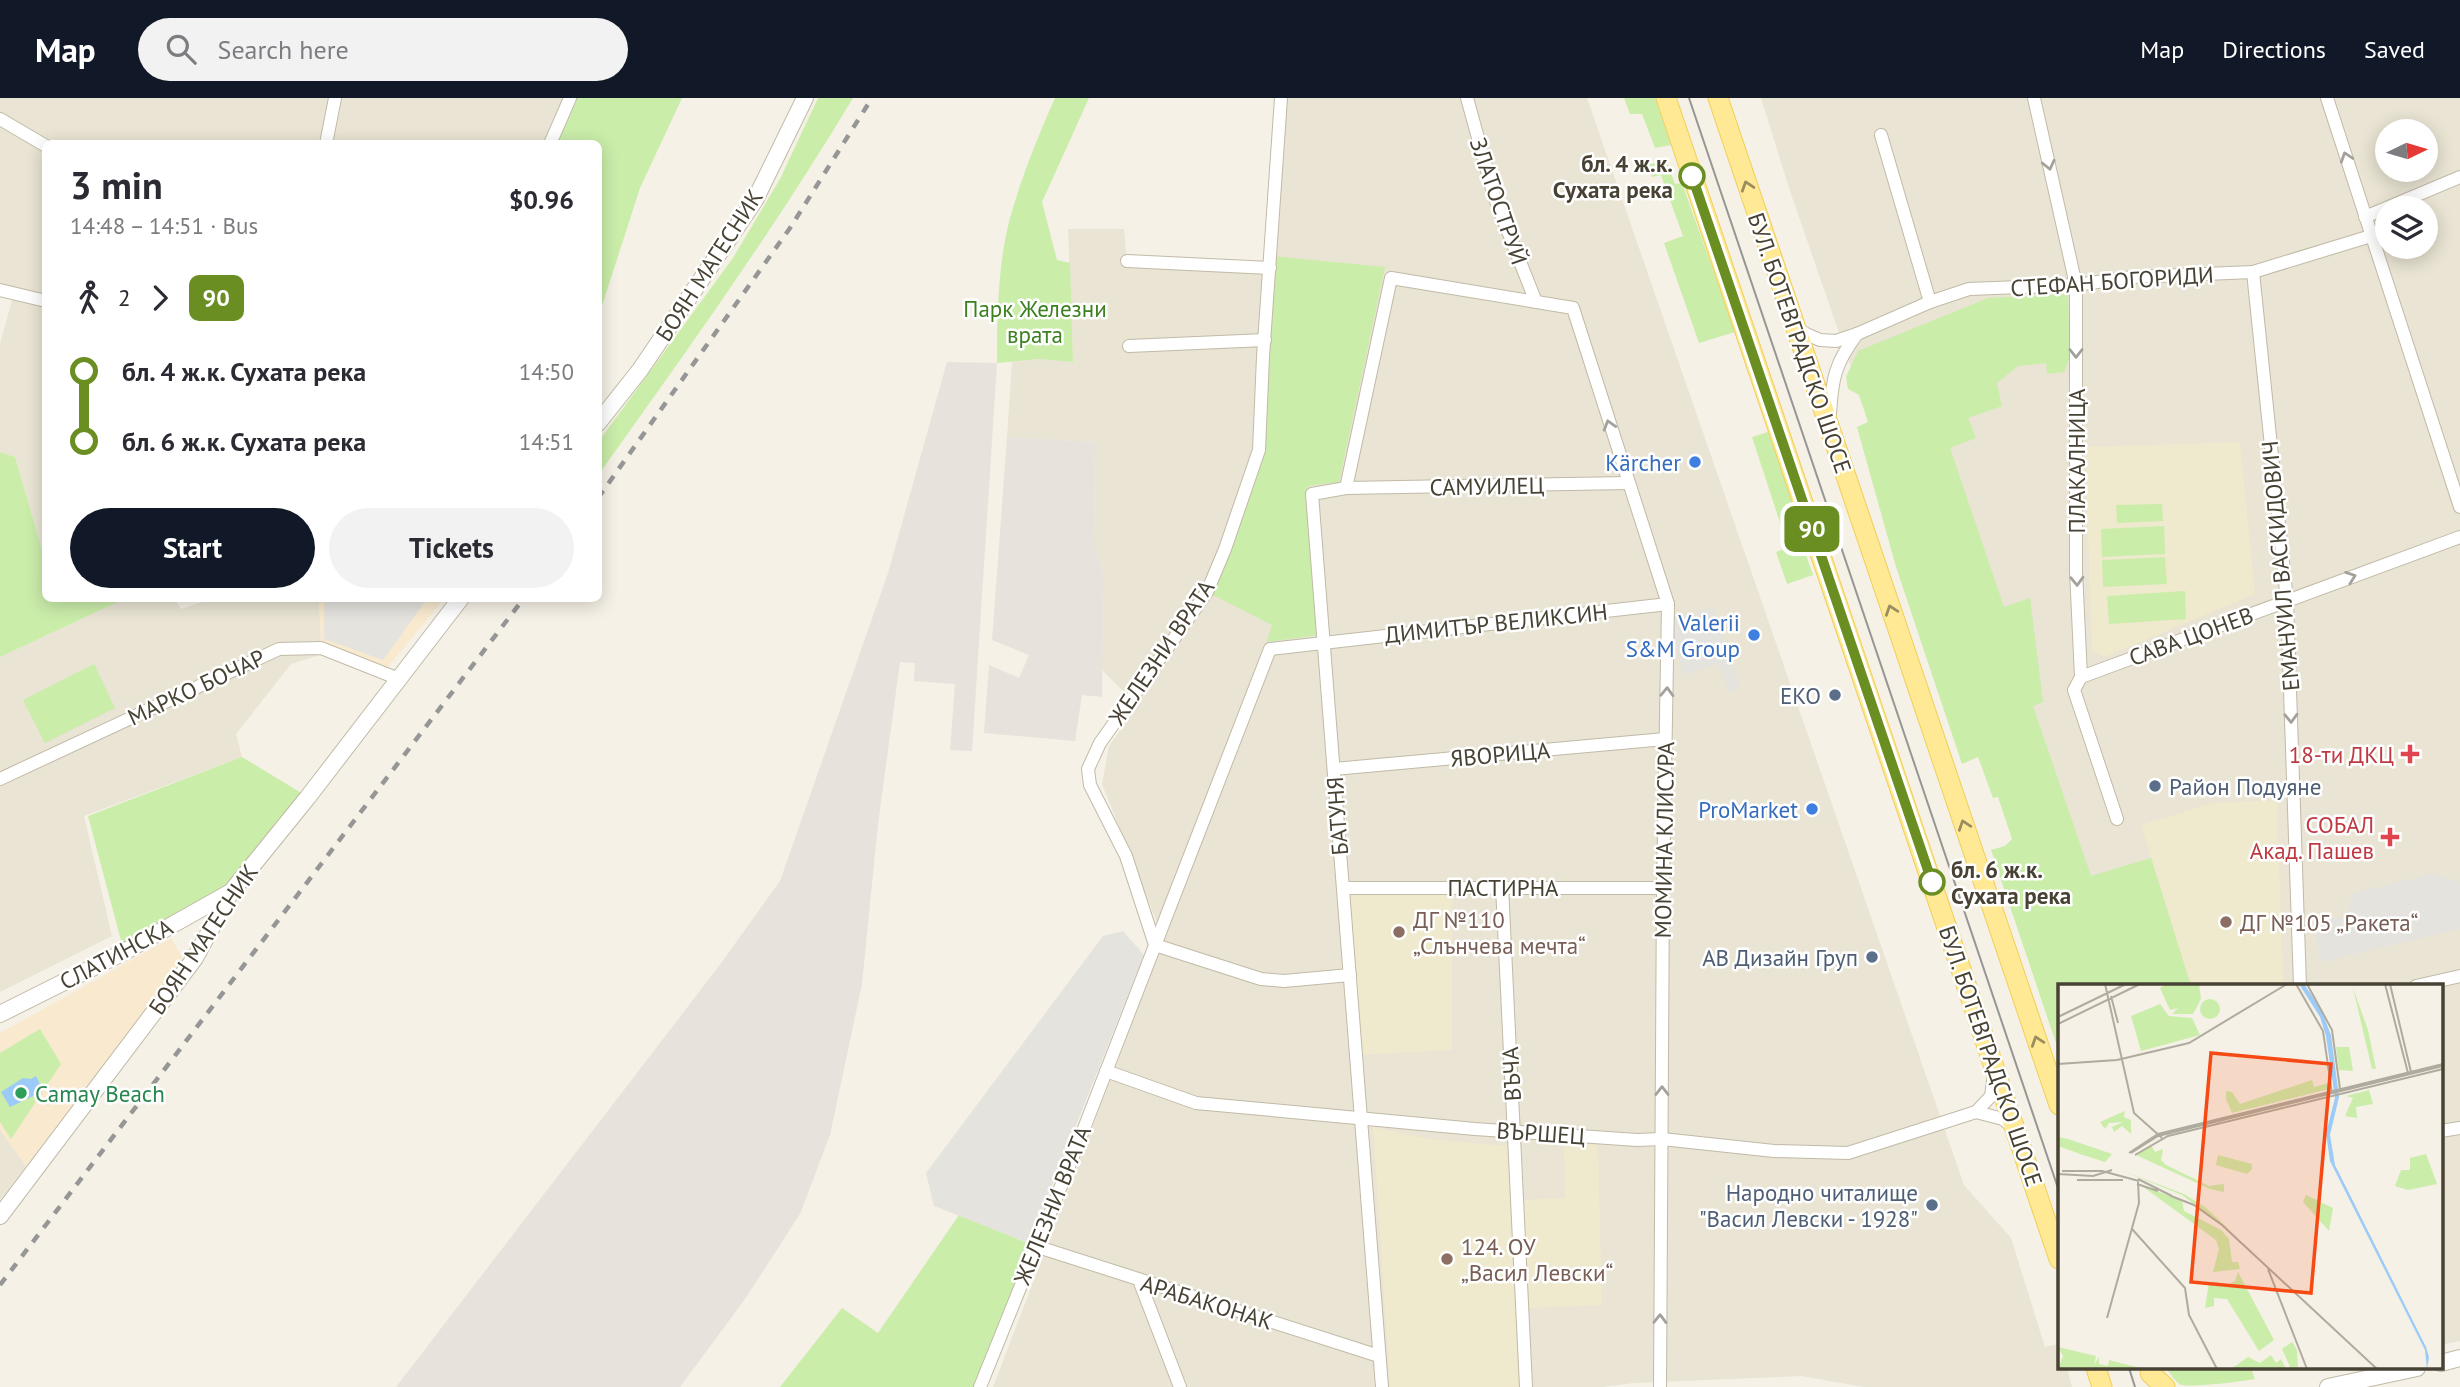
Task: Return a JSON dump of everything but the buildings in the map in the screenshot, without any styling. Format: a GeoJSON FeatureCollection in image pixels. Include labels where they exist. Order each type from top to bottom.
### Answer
{"type":"FeatureCollection","features":[{"type":"Feature","properties":{"kind":"main road","name":"БУЛ. БОТЕВГРАДСКО ШОСЕ"},"geometry":{"type":"LineString","coordinates":[[1666,98],[2058,1256]]}},
{"type":"Feature","properties":{"kind":"main road","name":"БУЛ. БОТЕВГРАДСКО ШОСЕ"},"geometry":{"type":"LineString","coordinates":[[1718,98],[2058,1102]]}},
{"type":"Feature","properties":{"kind":"main road"},"geometry":{"type":"LineString","coordinates":[[2151,1376],[2165,1387]]}},
{"type":"Feature","properties":{"kind":"street"},"geometry":{"type":"LineString","coordinates":[[327,140],[335,98]]}},
{"type":"Feature","properties":{"kind":"street"},"geometry":{"type":"LineString","coordinates":[[552,140],[570,98]]}},
{"type":"Feature","properties":{"kind":"street","name":"БОЯН МАГЕСНИК"},"geometry":{"type":"LineString","coordinates":[[602,418],[640,370],[755,200],[806,98]]}},
{"type":"Feature","properties":{"kind":"street","name":"ЖЕЛЕЗНИ ВРАТА"},"geometry":{"type":"LineString","coordinates":[[1154,945],[1126,856],[1090,785],[1088,769],[1100,743],[1207,592],[1225,549],[1259,450],[1281,98]]}},
{"type":"Feature","properties":{"kind":"street","name":"ЗЛАТОСТРУЙ"},"geometry":{"type":"LineString","coordinates":[[1467,98],[1494,195],[1536,302]]}},
{"type":"Feature","properties":{"kind":"street","name":"ПЛАКАЛНИЦА"},"geometry":{"type":"LineString","coordinates":[[2034,98],[2076,285],[2076,571],[2081,677],[2074,690],[2117,819]]}},
{"type":"Feature","properties":{"kind":"street"},"geometry":{"type":"LineString","coordinates":[[2327,98],[2412,352],[2460,507]]}},
{"type":"Feature","properties":{"kind":"street"},"geometry":{"type":"LineString","coordinates":[[0,119],[42,144]]}},
{"type":"Feature","properties":{"kind":"street"},"geometry":{"type":"LineString","coordinates":[[1881,135],[1930,302]]}},
{"type":"Feature","properties":{"kind":"street"},"geometry":{"type":"LineString","coordinates":[[2365,217],[2460,177]]}},
{"type":"Feature","properties":{"kind":"street","name":"СТЕФАН БОГОРИДИ"},"geometry":{"type":"LineString","coordinates":[[1794,326],[1821,340],[1836,341],[1969,289],[2076,285],[2133,277],[2253,272],[2371,236]]}},
{"type":"Feature","properties":{"kind":"street"},"geometry":{"type":"LineString","coordinates":[[1127,261],[1270,268]]}},
{"type":"Feature","properties":{"kind":"street","name":"ЕМАНУИЛ ВАСКИДОВИЧ"},"geometry":{"type":"LineString","coordinates":[[2253,272],[2287,601],[2300,984]]}},
{"type":"Feature","properties":{"kind":"street"},"geometry":{"type":"LineString","coordinates":[[1346,488],[1391,278],[1536,302]]}},
{"type":"Feature","properties":{"kind":"street"},"geometry":{"type":"LineString","coordinates":[[0,290],[42,299]]}},
{"type":"Feature","properties":{"kind":"street","name":"МОМИНА КЛИСУРА"},"geometry":{"type":"LineString","coordinates":[[1536,302],[1573,308],[1668,604],[1660,1387]]}},
{"type":"Feature","properties":{"kind":"street"},"geometry":{"type":"LineString","coordinates":[[1829,429],[1834,372],[1857,334]]}},
{"type":"Feature","properties":{"kind":"street"},"geometry":{"type":"LineString","coordinates":[[1129,346],[1265,340]]}},
{"type":"Feature","properties":{"kind":"street","name":"САМУИЛЕЦ"},"geometry":{"type":"LineString","coordinates":[[1346,488],[1628,484]]}},
{"type":"Feature","properties":{"kind":"street","name":"БАТУНЯ"},"geometry":{"type":"LineString","coordinates":[[1346,488],[1312,494],[1382,1387]]}},
{"type":"Feature","properties":{"kind":"street","name":"САВА ЦОНЕВ"},"geometry":{"type":"LineString","coordinates":[[2081,677],[2460,537]]}},
{"type":"Feature","properties":{"kind":"street","name":"БОЯН МАГЕСНИК"},"geometry":{"type":"LineString","coordinates":[[0,1216],[195,957],[231,892],[308,797],[458,602]]}},
{"type":"Feature","properties":{"kind":"street","name":"ДИМИТЪР ВЕЛИКСИН"},"geometry":{"type":"LineString","coordinates":[[1324,641],[1668,604]]}},
{"type":"Feature","properties":{"kind":"street","name":"ЖЕЛЕЗНИ ВРАТА"},"geometry":{"type":"LineString","coordinates":[[980,1387],[1270,649],[1324,641]]}},
{"type":"Feature","properties":{"kind":"street","name":"МАРКО БОЧАР"},"geometry":{"type":"LineString","coordinates":[[0,779],[279,649],[321,648],[399,678]]}},
{"type":"Feature","properties":{"kind":"street","name":"ЯВОРИЦА"},"geometry":{"type":"LineString","coordinates":[[1334,769],[1665,739]]}},
{"type":"Feature","properties":{"kind":"street","name":"ВЪЧА"},"geometry":{"type":"LineString","coordinates":[[1502,886],[1526,1387]]}},
{"type":"Feature","properties":{"kind":"street","name":"ПАСТИРНА"},"geometry":{"type":"LineString","coordinates":[[1343,888],[1663,888]]}},
{"type":"Feature","properties":{"kind":"street","name":"СЛАТИНСКА"},"geometry":{"type":"LineString","coordinates":[[0,1014],[124,952],[231,892]]}},
{"type":"Feature","properties":{"kind":"street"},"geometry":{"type":"LineString","coordinates":[[1154,945],[1261,979],[1284,981],[1350,975]]}},
{"type":"Feature","properties":{"kind":"street"},"geometry":{"type":"LineString","coordinates":[[2425,984],[2460,976]]}},
{"type":"Feature","properties":{"kind":"street"},"geometry":{"type":"LineString","coordinates":[[1995,1067],[1991,1096],[1976,1112],[2003,1119],[2016,1129]]}},
{"type":"Feature","properties":{"kind":"street","name":"ВЪРШЕЦ"},"geometry":{"type":"LineString","coordinates":[[1106,1071],[1196,1103],[1514,1132],[1637,1140],[1662,1139],[1774,1151],[1848,1153],[1976,1112]]}},
{"type":"Feature","properties":{"kind":"street"},"geometry":{"type":"LineString","coordinates":[[2442,1132],[2460,1128]]}},
{"type":"Feature","properties":{"kind":"street","name":"АРАБАКОНАК"},"geometry":{"type":"LineString","coordinates":[[1035,1246],[1379,1356]]}},
{"type":"Feature","properties":{"kind":"street"},"geometry":{"type":"LineString","coordinates":[[1139,1280],[1180,1387]]}},
{"type":"Feature","properties":{"kind":"street"},"geometry":{"type":"LineString","coordinates":[[2442,1363],[2460,1358]]}},
{"type":"Feature","properties":{"kind":"street"},"geometry":{"type":"LineString","coordinates":[[2328,1387],[2365,1373],[2396,1370]]}},
{"type":"Feature","properties":{"kind":"shaded area"},"geometry":{"type":"Polygon","coordinates":[[[0,98],[570,98],[551,140],[42,140],[42,294],[0,284],[0,98]]]}},
{"type":"Feature","properties":{"kind":"shaded area"},"geometry":{"type":"Polygon","coordinates":[[[1281,98],[1587,98],[1964,1185],[2011,1238],[2045,1347],[2058,1344],[2058,1370],[2068,1370],[2072,1387],[1864,1387],[1801,1376],[1634,1383],[1602,1387],[993,1387],[1164,940],[1102,784],[1109,746],[1138,706],[1102,670],[1103,573],[1094,543],[1095,442],[1007,437],[1012,362],[1038,359],[1073,362],[1068,229],[1124,229],[1127,261],[1270,268],[1281,98]]]}},
{"type":"Feature","properties":{"kind":"shaded area"},"geometry":{"type":"Polygon","coordinates":[[[1761,98],[2460,98],[2460,1341],[2442,1345],[2442,984],[2064,984],[1790,191],[1761,98]]]}},
{"type":"Feature","properties":{"kind":"shaded area"},"geometry":{"type":"Polygon","coordinates":[[[14,293],[42,300],[42,550],[15,457],[0,452],[0,344],[14,293]]]}},
{"type":"Feature","properties":{"kind":"shaded area"},"geometry":{"type":"Polygon","coordinates":[[[947,362],[997,363],[972,751],[950,750],[955,684],[914,681],[915,663],[900,662],[878,824],[862,984],[830,1135],[800,1214],[745,1299],[680,1387],[396,1387],[719,966],[780,881],[888,573],[947,362]]]}},
{"type":"Feature","properties":{"kind":"shaded area"},"geometry":{"type":"Polygon","coordinates":[[[1007,437],[1095,442],[1094,543],[1103,573],[1102,697],[1082,695],[1075,741],[984,733],[989,665],[1019,678],[1029,655],[992,640],[1007,437]]]}},
{"type":"Feature","properties":{"kind":"shaded area"},"geometry":{"type":"Polygon","coordinates":[[[2240,442],[2255,594],[2105,657],[2092,650],[2085,447],[2240,442]]]}},
{"type":"Feature","properties":{"kind":"shaded area"},"geometry":{"type":"Polygon","coordinates":[[[118,602],[177,602],[181,609],[203,602],[319,602],[323,654],[291,664],[236,734],[242,757],[84,816],[112,936],[0,992],[0,657],[118,602]]]}},
{"type":"Feature","properties":{"kind":"shaded area"},"geometry":{"type":"Polygon","coordinates":[[[319,602],[442,602],[387,668],[321,643],[319,602]]]}},
{"type":"Feature","properties":{"kind":"shaded area"},"geometry":{"type":"Polygon","coordinates":[[[324,602],[425,602],[383,660],[324,639],[324,602]]]}},
{"type":"Feature","properties":{"kind":"shaded area"},"geometry":{"type":"Polygon","coordinates":[[[1713,607],[1741,688],[1729,693],[1719,664],[1683,675],[1669,624],[1669,619],[1713,607]]]}},
{"type":"Feature","properties":{"kind":"shaded area","name":"ДГ №105 „Ракета“"},"geometry":{"type":"Polygon","coordinates":[[[2277,800],[2283,984],[2190,984],[2141,825],[2213,803],[2277,800]]]}},
{"type":"Feature","properties":{"kind":"shaded area"},"geometry":{"type":"Polygon","coordinates":[[[2435,873],[2460,882],[2460,929],[2320,962],[2313,920],[2348,917],[2351,894],[2435,873]]]}},
{"type":"Feature","properties":{"kind":"shaded area","name":"ДГ №110 „Слънчева мечта“"},"geometry":{"type":"Polygon","coordinates":[[[1452,887],[1452,1050],[1356,1055],[1343,888],[1452,887]]]}},
{"type":"Feature","properties":{"kind":"shaded area"},"geometry":{"type":"Polygon","coordinates":[[[1123,931],[1144,955],[1029,1243],[934,1206],[926,1173],[1103,936],[1123,931]]]}},
{"type":"Feature","properties":{"kind":"shaded area"},"geometry":{"type":"Polygon","coordinates":[[[171,938],[182,957],[155,997],[26,1166],[0,1130],[0,1033],[171,938]]]}},
{"type":"Feature","properties":{"kind":"shaded area","name":"124. ОУ „Васил Левски“"},"geometry":{"type":"Polygon","coordinates":[[[1373,1127],[1429,1139],[1508,1146],[1519,1387],[1390,1387],[1373,1127]]]}},
{"type":"Feature","properties":{"kind":"shaded area"},"geometry":{"type":"Polygon","coordinates":[[[0,1130],[26,1166],[0,1200],[0,1130]]]}},
{"type":"Feature","properties":{"kind":"shaded area"},"geometry":{"type":"Polygon","coordinates":[[[1564,1143],[1598,1145],[1602,1305],[1526,1308],[1521,1200],[1565,1198],[1564,1143]]]}},
{"type":"Feature","properties":{"kind":"green space"},"geometry":{"type":"Polygon","coordinates":[[[570,98],[682,98],[640,188],[602,306],[602,140],[552,140],[570,98]]]}},
{"type":"Feature","properties":{"kind":"green space"},"geometry":{"type":"Polygon","coordinates":[[[818,98],[853,98],[762,242],[602,470],[602,437],[733,258],[780,179],[818,98]]]}},
{"type":"Feature","properties":{"kind":"green space","name":"Парк Железни врата"},"geometry":{"type":"Polygon","coordinates":[[[1055,98],[1089,98],[1042,202],[1057,260],[1070,263],[1073,362],[1038,359],[997,363],[999,285],[1008,226],[1027,166],[1055,98]]]}},
{"type":"Feature","properties":{"kind":"green space"},"geometry":{"type":"Polygon","coordinates":[[[1624,98],[1655,98],[1671,145],[1655,148],[1642,114],[1630,114],[1624,98]]]}},
{"type":"Feature","properties":{"kind":"green space"},"geometry":{"type":"Polygon","coordinates":[[[1666,160],[1675,184],[1682,183],[1735,332],[1699,343],[1664,243],[1683,236],[1661,175],[1652,177],[1648,165],[1666,160]]]}},
{"type":"Feature","properties":{"kind":"green space"},"geometry":{"type":"Polygon","coordinates":[[[1271,256],[1385,267],[1339,482],[1308,486],[1320,635],[1267,642],[1272,625],[1207,592],[1259,450],[1271,256]]]}},
{"type":"Feature","properties":{"kind":"green space"},"geometry":{"type":"Polygon","coordinates":[[[2068,294],[2070,357],[2064,372],[2047,374],[2046,363],[2018,366],[1997,383],[2002,406],[1968,418],[1976,438],[1950,448],[2004,607],[2030,598],[2043,702],[2033,706],[2091,876],[2151,858],[2190,984],[2058,984],[2058,1049],[1991,850],[2005,846],[2012,839],[1998,797],[1993,798],[1978,757],[1962,764],[1896,567],[1857,427],[1868,422],[1859,395],[1848,389],[1846,377],[1858,351],[1988,298],[2068,294]]]}},
{"type":"Feature","properties":{"kind":"green space"},"geometry":{"type":"Polygon","coordinates":[[[1768,432],[1795,509],[1791,512],[1813,575],[1787,584],[1776,552],[1788,547],[1752,437],[1768,432]]]}},
{"type":"Feature","properties":{"kind":"green space"},"geometry":{"type":"Polygon","coordinates":[[[0,452],[15,457],[42,550],[42,602],[118,602],[0,657],[0,452]]]}},
{"type":"Feature","properties":{"kind":"green space"},"geometry":{"type":"Polygon","coordinates":[[[2162,504],[2163,521],[2117,523],[2116,505],[2162,504]]]}},
{"type":"Feature","properties":{"kind":"green space"},"geometry":{"type":"Polygon","coordinates":[[[2164,526],[2165,554],[2102,557],[2101,529],[2164,526]]]}},
{"type":"Feature","properties":{"kind":"green space"},"geometry":{"type":"Polygon","coordinates":[[[2165,557],[2167,584],[2103,587],[2102,560],[2165,557]]]}},
{"type":"Feature","properties":{"kind":"green space"},"geometry":{"type":"Polygon","coordinates":[[[2185,591],[2186,619],[2109,624],[2107,596],[2185,591]]]}},
{"type":"Feature","properties":{"kind":"green space"},"geometry":{"type":"Polygon","coordinates":[[[94,664],[115,708],[45,743],[23,700],[94,664]]]}},
{"type":"Feature","properties":{"kind":"green space"},"geometry":{"type":"Polygon","coordinates":[[[242,757],[308,797],[231,892],[124,952],[88,816],[242,757]]]}},
{"type":"Feature","properties":{"kind":"green space","name":"Camay Beach"},"geometry":{"type":"Polygon","coordinates":[[[40,1029],[61,1064],[11,1139],[0,1122],[0,1053],[40,1029]]]}},
{"type":"Feature","properties":{"kind":"green space"},"geometry":{"type":"Polygon","coordinates":[[[959,1215],[1035,1246],[980,1387],[780,1387],[842,1308],[878,1333],[959,1215]]]}},
{"type":"Feature","properties":{"kind":"green space"},"geometry":{"type":"Polygon","coordinates":[[[2168,1370],[2252,1370],[2255,1379],[2207,1385],[2181,1385],[2168,1370]]]}},
{"type":"Feature","properties":{"kind":"water"},"geometry":{"type":"Polygon","coordinates":[[[36,1076],[41,1086],[33,1096],[10,1107],[1,1092],[23,1078],[31,1079],[36,1076]]]}},
{"type":"Feature","properties":{"kind":"tram line"},"geometry":{"type":"LineString","coordinates":[[1689,98],[2058,1188]]}},
{"type":"Feature","properties":{"kind":"tram line"},"geometry":{"type":"LineString","coordinates":[[2130,1370],[2135,1387]]}},
{"type":"Feature","properties":{"kind":"railway"},"geometry":{"type":"LineString","coordinates":[[602,492],[790,228],[872,98]]}},
{"type":"Feature","properties":{"kind":"railway"},"geometry":{"type":"LineString","coordinates":[[0,1285],[521,602]]}},
{"type":"Feature","properties":{"kind":"bus line","name":"90"},"geometry":{"type":"LineString","coordinates":[[1692,176],[1932,882]]}},
{"type":"Feature","properties":{"kind":"place","name":"бл. 4 ж.к. Сухата река"},"geometry":{"type":"Point","coordinates":[1692,176]}},
{"type":"Feature","properties":{"kind":"place","name":"Кärcher"},"geometry":{"type":"Point","coordinates":[1695,462]}},
{"type":"Feature","properties":{"kind":"place","name":"Valerii S&M Group"},"geometry":{"type":"Point","coordinates":[1754,635]}},
{"type":"Feature","properties":{"kind":"place","name":"EKO"},"geometry":{"type":"Point","coordinates":[1835,695]}},
{"type":"Feature","properties":{"kind":"place","name":"18-ти ДКЦ"},"geometry":{"type":"Point","coordinates":[2410,754]}},
{"type":"Feature","properties":{"kind":"place","name":"Район Подуяне"},"geometry":{"type":"Point","coordinates":[2155,786]}},
{"type":"Feature","properties":{"kind":"place","name":"ProMarket"},"geometry":{"type":"Point","coordinates":[1812,809]}},
{"type":"Feature","properties":{"kind":"place","name":"СОБАЛ Акад. Пашев"},"geometry":{"type":"Point","coordinates":[2390,837]}},
{"type":"Feature","properties":{"kind":"place","name":"бл. 6 ж.к. Сухата река"},"geometry":{"type":"Point","coordinates":[1932,882]}},
{"type":"Feature","properties":{"kind":"place","name":"ДГ №105 „Ракета“"},"geometry":{"type":"Point","coordinates":[2226,922]}},
{"type":"Feature","properties":{"kind":"place","name":"ДГ №110 „Слънчева мечта“"},"geometry":{"type":"Point","coordinates":[1399,932]}},
{"type":"Feature","properties":{"kind":"place","name":"АВ Дизайн Груп"},"geometry":{"type":"Point","coordinates":[1872,957]}},
{"type":"Feature","properties":{"kind":"place","name":"Camay Beach"},"geometry":{"type":"Point","coordinates":[21,1093]}},
{"type":"Feature","properties":{"kind":"place","name":"Народно читалище \"Васил Левски - 1928\""},"geometry":{"type":"Point","coordinates":[1932,1205]}},
{"type":"Feature","properties":{"kind":"place","name":"124. ОУ „Васил Левски“"},"geometry":{"type":"Point","coordinates":[1447,1259]}}]}
